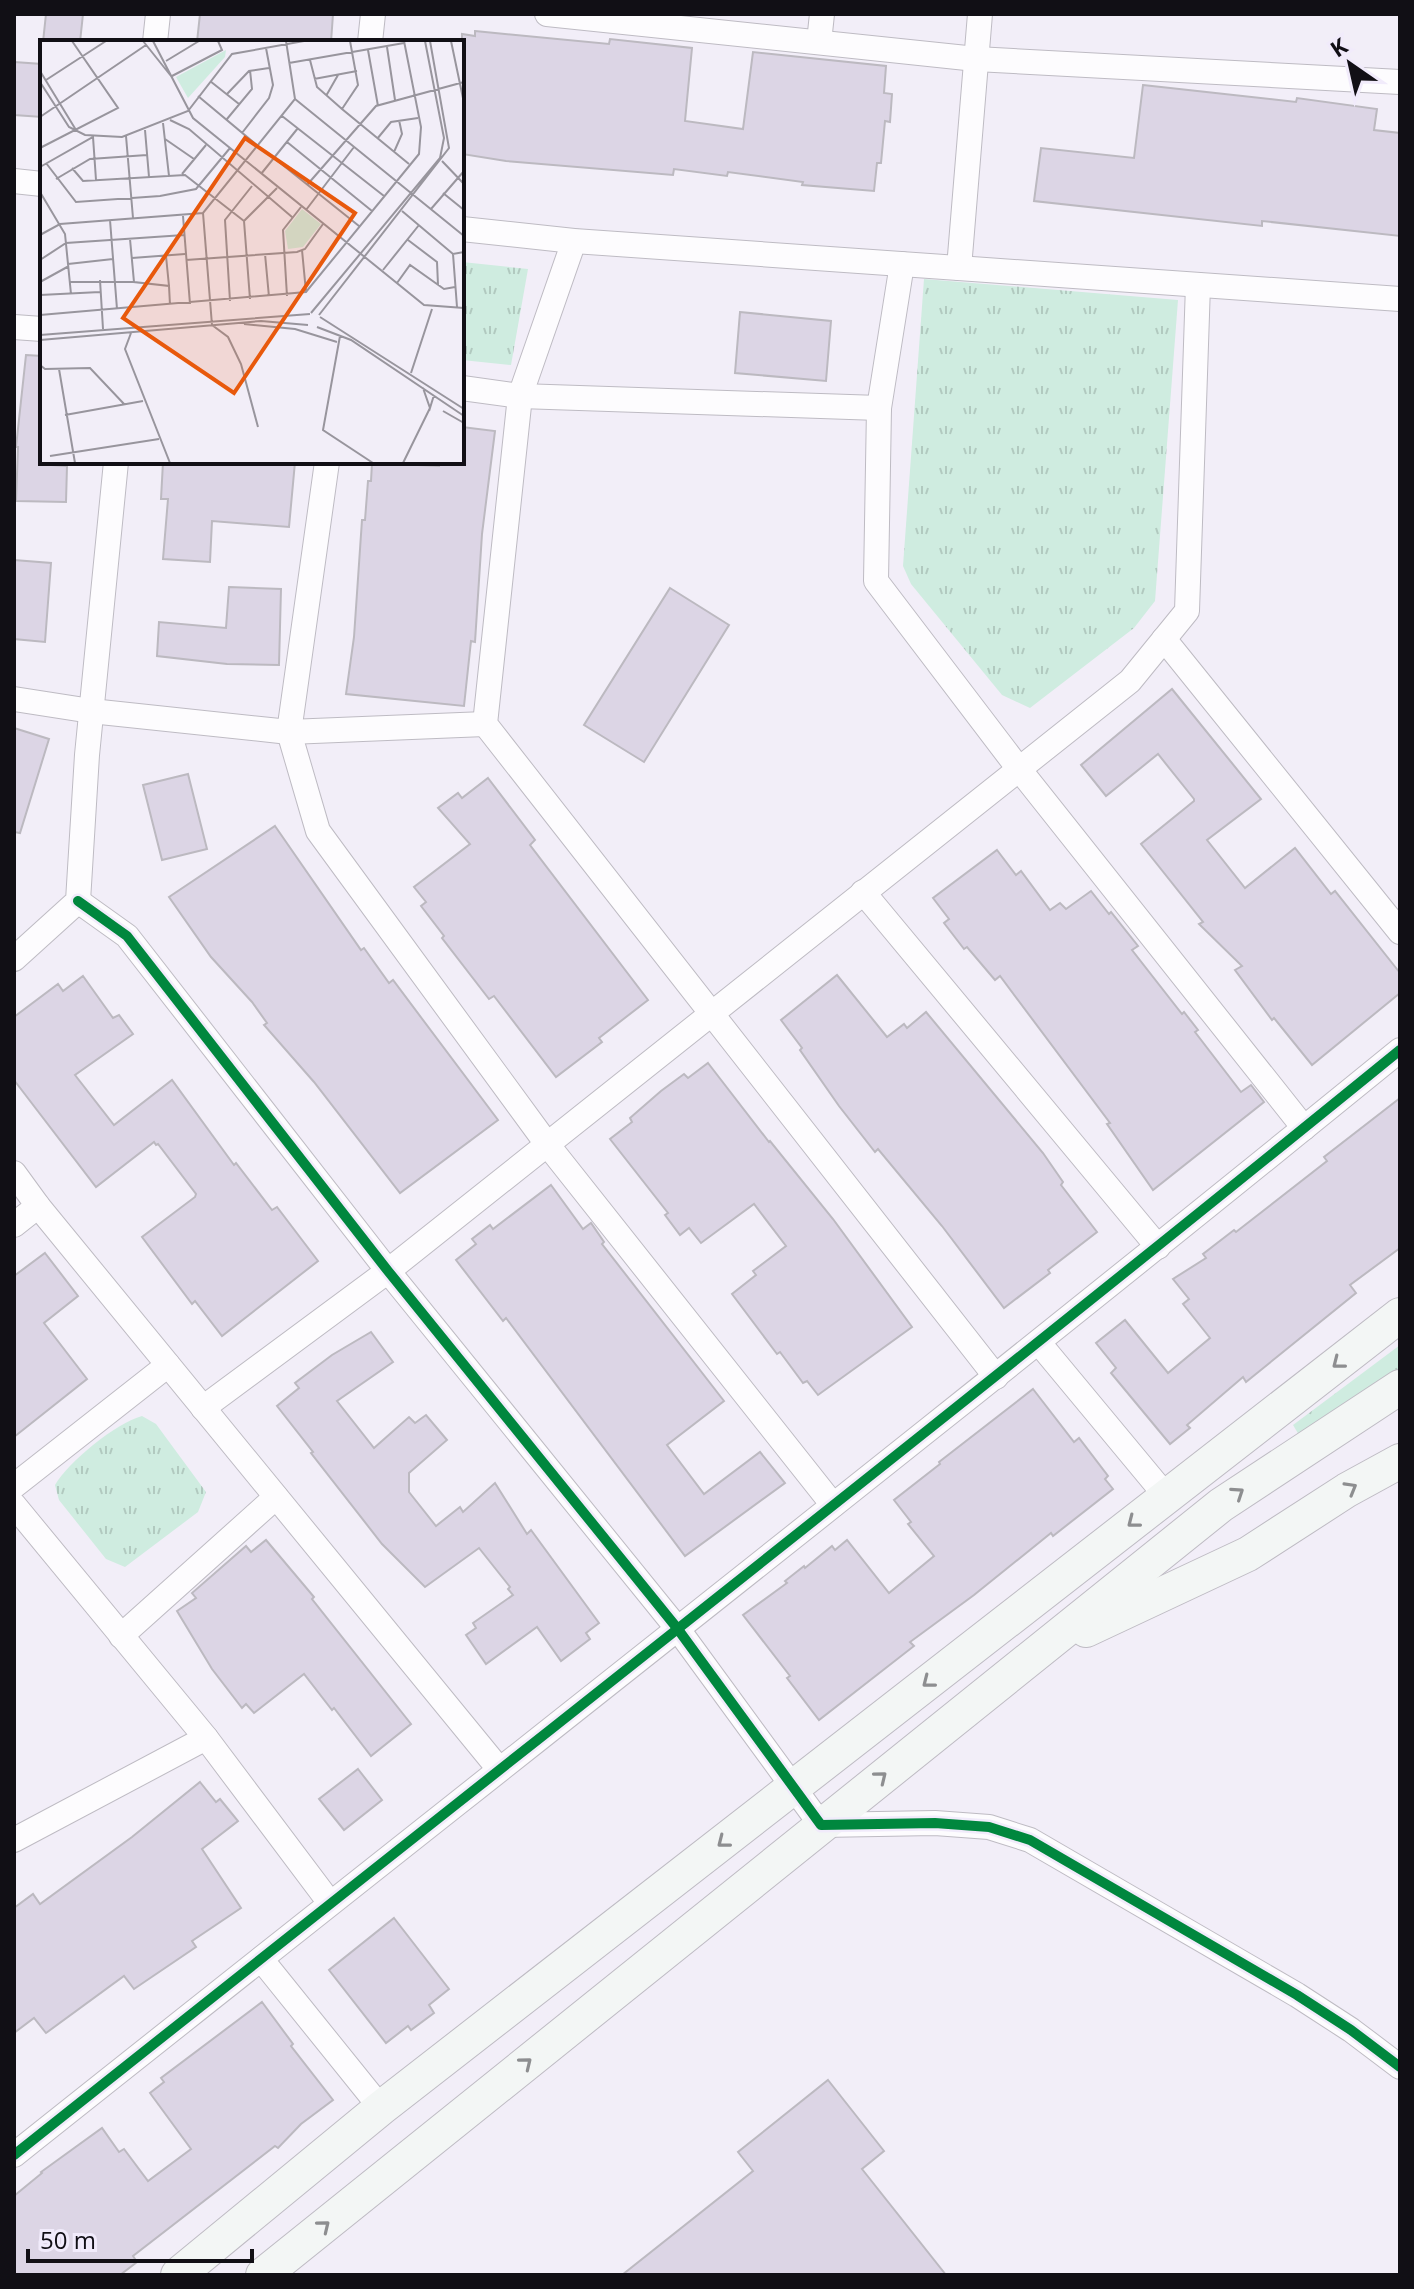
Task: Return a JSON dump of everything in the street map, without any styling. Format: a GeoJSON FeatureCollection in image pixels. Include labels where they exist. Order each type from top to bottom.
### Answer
{"type":"FeatureCollection","features":[{"type":"Feature","properties":{"kind":"street"},"geometry":{"type":"LineString","coordinates":[[155,40],[158,14]]}},
{"type":"Feature","properties":{"kind":"street"},"geometry":{"type":"LineString","coordinates":[[370,40],[373,14]]}},
{"type":"Feature","properties":{"kind":"street"},"geometry":{"type":"LineString","coordinates":[[547,14],[976,59],[1400,82]]}},
{"type":"Feature","properties":{"kind":"street"},"geometry":{"type":"LineString","coordinates":[[819,42],[822,14]]}},
{"type":"Feature","properties":{"kind":"street"},"geometry":{"type":"LineString","coordinates":[[959,268],[980,14]]}},
{"type":"Feature","properties":{"kind":"street"},"geometry":{"type":"LineString","coordinates":[[14,181],[40,184]]}},
{"type":"Feature","properties":{"kind":"street"},"geometry":{"type":"LineString","coordinates":[[464,229],[574,241],[1400,299]]}},
{"type":"Feature","properties":{"kind":"street"},"geometry":{"type":"LineString","coordinates":[[574,241],[520,396],[485,724],[996,1377]]}},
{"type":"Feature","properties":{"kind":"street"},"geometry":{"type":"LineString","coordinates":[[902,264],[879,408],[876,581],[1019,769],[1304,1128]]}},
{"type":"Feature","properties":{"kind":"street"},"geometry":{"type":"LineString","coordinates":[[203,1408],[388,1271],[1130,681],[1187,611],[1198,285]]}},
{"type":"Feature","properties":{"kind":"street"},"geometry":{"type":"LineString","coordinates":[[14,327],[40,329]]}},
{"type":"Feature","properties":{"kind":"street"},"geometry":{"type":"LineString","coordinates":[[464,388],[520,396],[879,408]]}},
{"type":"Feature","properties":{"kind":"street"},"geometry":{"type":"LineString","coordinates":[[14,959],[78,901],[91,711],[116,464]]}},
{"type":"Feature","properties":{"kind":"street"},"geometry":{"type":"LineString","coordinates":[[327,464],[289,732],[318,831],[547,1144],[833,1505]]}},
{"type":"Feature","properties":{"kind":"street"},"geometry":{"type":"LineString","coordinates":[[1164,639],[1400,932]]}},
{"type":"Feature","properties":{"kind":"street"},"geometry":{"type":"LineString","coordinates":[[14,699],[91,711],[289,732],[485,724]]}},
{"type":"Feature","properties":{"kind":"street"},"geometry":{"type":"LineString","coordinates":[[863,892],[1158,1247]]}},
{"type":"Feature","properties":{"kind":"street"},"geometry":{"type":"LineString","coordinates":[[78,901],[127,936],[388,1271],[677,1628],[821,1825]]}},
{"type":"Feature","properties":{"kind":"street"},"geometry":{"type":"LineString","coordinates":[[14,2155],[1039,1343],[1400,1050]]}},
{"type":"Feature","properties":{"kind":"street"},"geometry":{"type":"LineString","coordinates":[[14,1173],[499,1769]]}},
{"type":"Feature","properties":{"kind":"street"},"geometry":{"type":"LineString","coordinates":[[14,1225],[38,1206]]}},
{"type":"Feature","properties":{"kind":"street"},"geometry":{"type":"LineString","coordinates":[[178,2275],[381,2108],[1400,1315]]}},
{"type":"Feature","properties":{"kind":"street"},"geometry":{"type":"LineString","coordinates":[[1039,1343],[1166,1496]]}},
{"type":"Feature","properties":{"kind":"street"},"geometry":{"type":"LineString","coordinates":[[14,1486],[168,1365]]}},
{"type":"Feature","properties":{"kind":"street"},"geometry":{"type":"LineString","coordinates":[[263,2275],[1221,1505],[1400,1387]]}},
{"type":"Feature","properties":{"kind":"street"},"geometry":{"type":"LineString","coordinates":[[1034,1654],[1248,1554],[1347,1490],[1400,1461]]}},
{"type":"Feature","properties":{"kind":"street"},"geometry":{"type":"LineString","coordinates":[[121,1636],[276,1497]]}},
{"type":"Feature","properties":{"kind":"street"},"geometry":{"type":"LineString","coordinates":[[14,1505],[206,1738],[330,1903]]}},
{"type":"Feature","properties":{"kind":"street"},"geometry":{"type":"LineString","coordinates":[[14,1840],[206,1738]]}},
{"type":"Feature","properties":{"kind":"street"},"geometry":{"type":"LineString","coordinates":[[821,1825],[935,1823],[989,1827],[1030,1840],[1297,1995],[1400,2067]]}},
{"type":"Feature","properties":{"kind":"street"},"geometry":{"type":"LineString","coordinates":[[261,1959],[381,2108]]}},
{"type":"Feature","properties":{"kind":"green space"},"geometry":{"type":"Polygon","coordinates":[[[464,262],[528,269],[511,365],[464,360],[464,262]]]}},
{"type":"Feature","properties":{"kind":"green space"},"geometry":{"type":"Polygon","coordinates":[[[924,279],[1178,300],[1155,601],[1134,628],[1030,708],[1002,695],[911,584],[903,566],[924,279]]]}},
{"type":"Feature","properties":{"kind":"green space"},"geometry":{"type":"Polygon","coordinates":[[[1400,1345],[1400,1368],[1299,1435],[1293,1425],[1400,1345]]]}},
{"type":"Feature","properties":{"kind":"green space"},"geometry":{"type":"Polygon","coordinates":[[[142,1416],[156,1424],[206,1492],[198,1512],[125,1567],[106,1559],[59,1500],[55,1485],[94,1444],[119,1426],[142,1416]]]}},
{"type":"Feature","properties":{"kind":"building"},"geometry":{"type":"Polygon","coordinates":[[[46,14],[83,14],[80,40],[43,40],[46,14]]]}},
{"type":"Feature","properties":{"kind":"building"},"geometry":{"type":"Polygon","coordinates":[[[200,14],[333,14],[331,40],[197,40],[200,14]]]}},
{"type":"Feature","properties":{"kind":"building"},"geometry":{"type":"Polygon","coordinates":[[[475,31],[609,44],[610,39],[692,48],[685,121],[743,129],[753,52],[886,66],[884,93],[892,94],[890,122],[885,121],[881,163],[877,163],[874,191],[802,185],[803,182],[728,172],[727,176],[674,169],[673,175],[506,161],[464,154],[462,34],[475,36],[475,31]]]}},
{"type":"Feature","properties":{"kind":"building"},"geometry":{"type":"Polygon","coordinates":[[[14,62],[40,64],[40,117],[14,115],[14,62]]]}},
{"type":"Feature","properties":{"kind":"building"},"geometry":{"type":"Polygon","coordinates":[[[1143,85],[1296,102],[1297,98],[1377,109],[1374,130],[1400,133],[1400,236],[1262,221],[1262,226],[1034,201],[1041,148],[1134,158],[1143,85]]]}},
{"type":"Feature","properties":{"kind":"building"},"geometry":{"type":"Polygon","coordinates":[[[740,312],[831,321],[826,381],[735,373],[740,312]]]}},
{"type":"Feature","properties":{"kind":"building"},"geometry":{"type":"Polygon","coordinates":[[[26,355],[40,356],[40,464],[67,466],[66,502],[16,501],[16,447],[26,355]]]}},
{"type":"Feature","properties":{"kind":"building"},"geometry":{"type":"Polygon","coordinates":[[[464,427],[495,431],[482,534],[475,642],[471,641],[464,706],[346,694],[354,637],[362,520],[365,520],[372,464],[464,464],[464,427]]]}},
{"type":"Feature","properties":{"kind":"building"},"geometry":{"type":"Polygon","coordinates":[[[163,464],[295,464],[289,527],[212,521],[210,562],[163,559],[168,499],[161,499],[163,464]]]}},
{"type":"Feature","properties":{"kind":"building"},"geometry":{"type":"Polygon","coordinates":[[[14,560],[51,563],[45,642],[14,639],[14,560]]]}},
{"type":"Feature","properties":{"kind":"building"},"geometry":{"type":"Polygon","coordinates":[[[229,587],[281,589],[279,665],[227,664],[157,656],[159,622],[226,628],[229,587]]]}},
{"type":"Feature","properties":{"kind":"building"},"geometry":{"type":"Polygon","coordinates":[[[670,588],[729,625],[644,762],[584,725],[670,588]]]}},
{"type":"Feature","properties":{"kind":"building"},"geometry":{"type":"Polygon","coordinates":[[[1172,689],[1261,799],[1207,840],[1245,888],[1295,848],[1331,894],[1335,891],[1400,973],[1400,993],[1312,1065],[1274,1018],[1272,1020],[1235,970],[1242,966],[1199,924],[1203,922],[1141,844],[1194,799],[1158,754],[1106,796],[1081,765],[1172,689]]]}},
{"type":"Feature","properties":{"kind":"building"},"geometry":{"type":"Polygon","coordinates":[[[14,728],[49,739],[20,833],[14,832],[14,728]]]}},
{"type":"Feature","properties":{"kind":"building"},"geometry":{"type":"Polygon","coordinates":[[[188,774],[207,849],[162,860],[143,785],[188,774]]]}},
{"type":"Feature","properties":{"kind":"building"},"geometry":{"type":"Polygon","coordinates":[[[488,778],[535,840],[530,845],[648,1000],[599,1038],[602,1042],[556,1077],[494,996],[489,999],[442,938],[444,936],[421,906],[426,902],[414,887],[470,844],[438,808],[458,793],[462,798],[488,778]]]}},
{"type":"Feature","properties":{"kind":"building"},"geometry":{"type":"Polygon","coordinates":[[[275,826],[361,950],[364,948],[389,983],[393,980],[498,1120],[400,1193],[314,1082],[264,1025],[267,1023],[252,1002],[211,957],[169,897],[275,826]]]}},
{"type":"Feature","properties":{"kind":"building"},"geometry":{"type":"Polygon","coordinates":[[[997,850],[1016,875],[1021,871],[1050,910],[1060,903],[1066,909],[1091,891],[1138,946],[1132,950],[1198,1030],[1195,1032],[1241,1092],[1251,1085],[1264,1102],[1153,1190],[1107,1124],[1110,1123],[1000,976],[995,980],[967,947],[964,949],[944,923],[949,919],[933,898],[997,850]]]}},
{"type":"Feature","properties":{"kind":"building"},"geometry":{"type":"Polygon","coordinates":[[[837,975],[887,1037],[904,1024],[907,1028],[926,1012],[1043,1153],[1063,1182],[1061,1185],[1097,1232],[1004,1308],[942,1226],[878,1149],[875,1152],[839,1106],[781,1020],[837,975]]]}},
{"type":"Feature","properties":{"kind":"building"},"geometry":{"type":"Polygon","coordinates":[[[83,976],[113,1018],[119,1015],[133,1034],[75,1075],[114,1125],[172,1080],[234,1165],[236,1163],[272,1210],[277,1207],[318,1261],[222,1336],[195,1301],[192,1304],[142,1237],[196,1194],[158,1144],[154,1142],[96,1187],[14,1080],[14,1017],[58,984],[63,991],[83,976]]]}},
{"type":"Feature","properties":{"kind":"building"},"geometry":{"type":"Polygon","coordinates":[[[708,1063],[833,1219],[912,1327],[818,1395],[807,1381],[803,1383],[780,1352],[777,1354],[732,1294],[756,1275],[753,1271],[786,1246],[754,1204],[701,1243],[689,1228],[680,1235],[665,1215],[668,1213],[610,1139],[632,1122],[630,1118],[661,1091],[684,1074],[688,1078],[708,1063]]]}},
{"type":"Feature","properties":{"kind":"building"},"geometry":{"type":"Polygon","coordinates":[[[1400,1098],[1400,1248],[1350,1285],[1356,1293],[1246,1382],[1243,1377],[1187,1425],[1190,1428],[1170,1444],[1111,1373],[1116,1368],[1096,1343],[1125,1320],[1168,1373],[1210,1338],[1183,1304],[1189,1299],[1173,1279],[1206,1258],[1203,1254],[1327,1161],[1324,1157],[1400,1098]]]}},
{"type":"Feature","properties":{"kind":"building"},"geometry":{"type":"Polygon","coordinates":[[[551,1185],[583,1229],[591,1223],[604,1242],[602,1244],[724,1401],[667,1445],[704,1494],[760,1452],[785,1483],[685,1556],[506,1318],[503,1321],[456,1260],[476,1244],[472,1239],[490,1225],[493,1229],[551,1185]]]}},
{"type":"Feature","properties":{"kind":"building"},"geometry":{"type":"Polygon","coordinates":[[[45,1253],[78,1296],[44,1323],[87,1379],[14,1437],[14,1276],[45,1253]]]}},
{"type":"Feature","properties":{"kind":"building"},"geometry":{"type":"Polygon","coordinates":[[[371,1332],[393,1362],[337,1401],[374,1448],[409,1417],[415,1423],[426,1415],[447,1440],[409,1473],[409,1492],[436,1526],[460,1507],[463,1512],[495,1483],[527,1534],[531,1530],[599,1623],[586,1633],[590,1639],[561,1661],[537,1627],[486,1664],[466,1635],[476,1628],[473,1623],[513,1595],[479,1548],[425,1587],[382,1544],[277,1406],[299,1388],[295,1383],[332,1355],[371,1332]]]}},
{"type":"Feature","properties":{"kind":"building"},"geometry":{"type":"Polygon","coordinates":[[[1033,1389],[1074,1442],[1079,1438],[1108,1476],[1105,1479],[1113,1489],[910,1642],[914,1646],[819,1720],[743,1615],[787,1583],[785,1581],[804,1566],[832,1546],[835,1550],[847,1540],[889,1593],[934,1556],[908,1524],[911,1522],[894,1500],[1033,1389]]]}},
{"type":"Feature","properties":{"kind":"building"},"geometry":{"type":"Polygon","coordinates":[[[266,1540],[314,1597],[312,1599],[411,1724],[371,1756],[304,1674],[254,1713],[246,1704],[242,1708],[212,1669],[177,1611],[196,1598],[192,1593],[246,1546],[251,1552],[266,1540]]]}},
{"type":"Feature","properties":{"kind":"building"},"geometry":{"type":"Polygon","coordinates":[[[358,1769],[382,1800],[344,1830],[319,1799],[358,1769]]]}},
{"type":"Feature","properties":{"kind":"building"},"geometry":{"type":"Polygon","coordinates":[[[200,1782],[216,1802],[220,1799],[238,1821],[202,1849],[241,1908],[192,1941],[196,1947],[134,1989],[124,1976],[46,2033],[34,2018],[14,2033],[14,1908],[33,1894],[40,1904],[132,1837],[200,1782]]]}},
{"type":"Feature","properties":{"kind":"building"},"geometry":{"type":"Polygon","coordinates":[[[394,1918],[449,1989],[429,2005],[434,2013],[411,2030],[408,2026],[386,2043],[329,1970],[394,1918]]]}},
{"type":"Feature","properties":{"kind":"building"},"geometry":{"type":"Polygon","coordinates":[[[262,2002],[333,2100],[301,2124],[278,2148],[275,2146],[133,2256],[137,2262],[120,2275],[14,2275],[14,2196],[41,2172],[102,2128],[119,2152],[124,2149],[148,2181],[191,2149],[150,2093],[164,2082],[161,2078],[262,2002]]]}},
{"type":"Feature","properties":{"kind":"building"},"geometry":{"type":"Polygon","coordinates":[[[828,2080],[884,2151],[862,2169],[946,2275],[622,2275],[753,2171],[738,2152],[828,2080]]]}},
{"type":"Feature","properties":{"kind":"cycle path"},"geometry":{"type":"LineString","coordinates":[[78,901],[127,936],[388,1271],[677,1628],[821,1825],[935,1823],[989,1827],[1030,1840],[1297,1995],[1400,2067]]}},
{"type":"Feature","properties":{"kind":"cycle path"},"geometry":{"type":"LineString","coordinates":[[14,2155],[882,1467],[1400,1050]]}}]}
